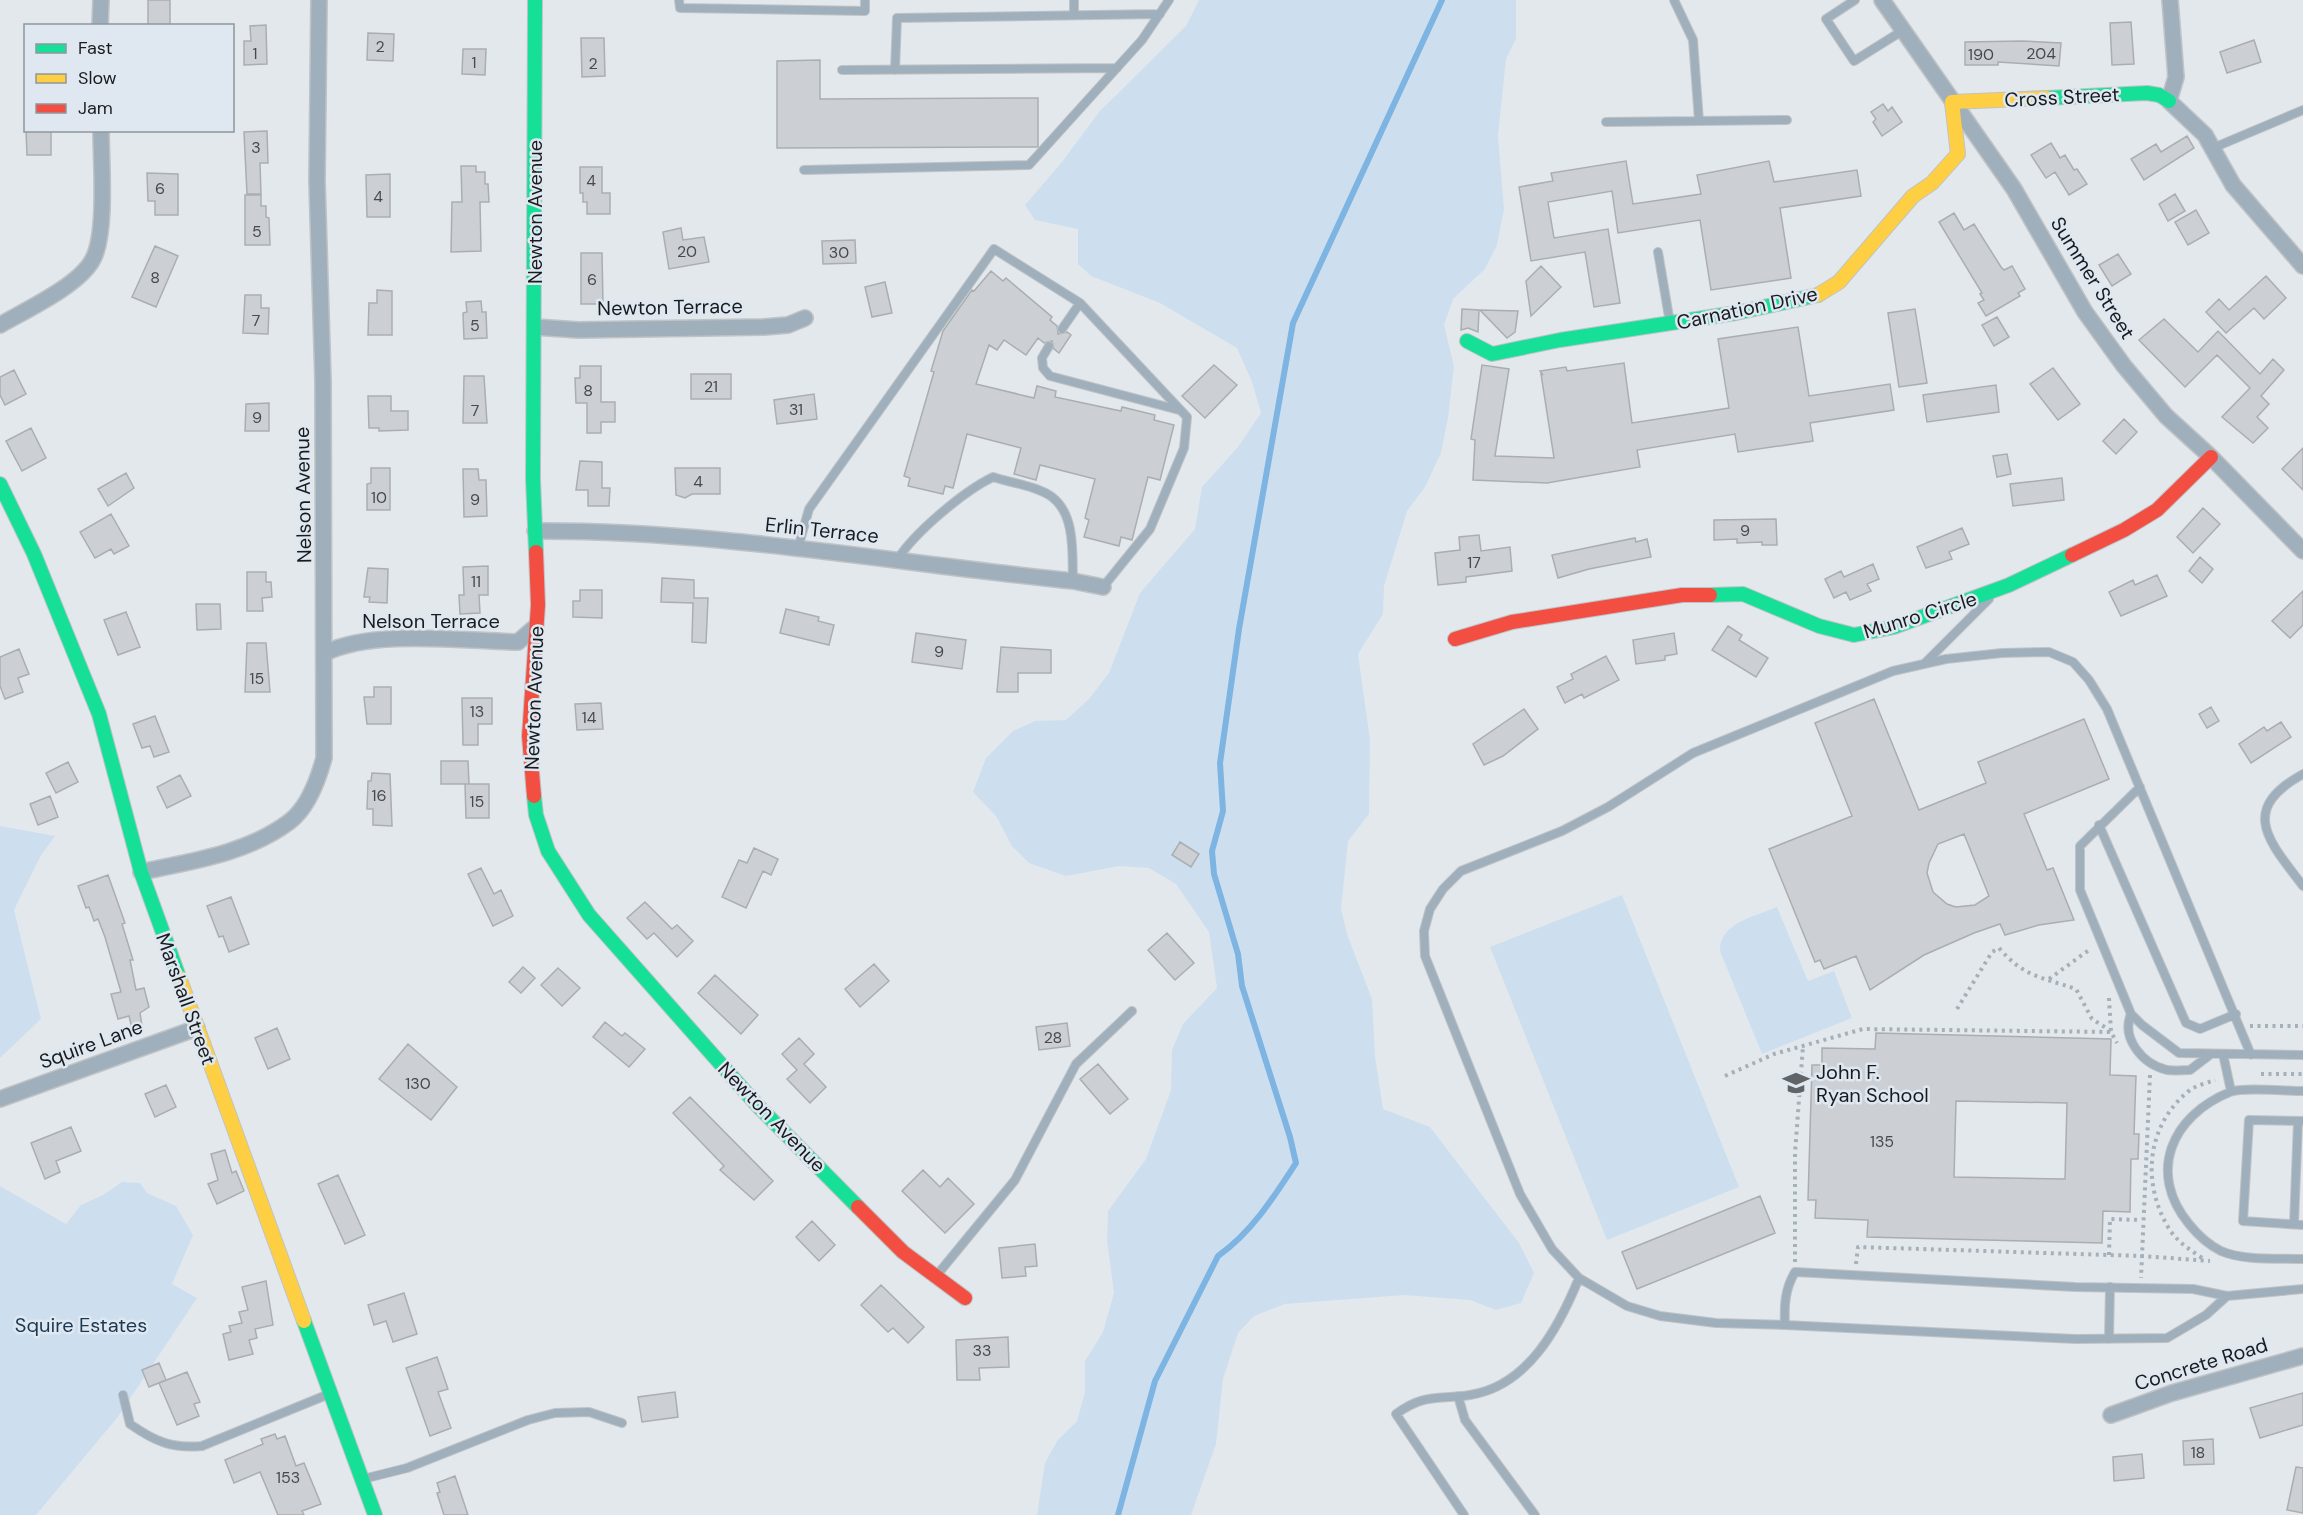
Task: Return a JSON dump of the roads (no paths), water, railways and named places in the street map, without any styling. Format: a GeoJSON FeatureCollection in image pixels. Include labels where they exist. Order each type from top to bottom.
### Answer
{"type":"FeatureCollection","features":[{"type":"Feature","properties":{"kind":"street"},"geometry":{"type":"LineString","coordinates":[[100,24],[101,0]]}},
{"type":"Feature","properties":{"kind":"street","name":"Nelson Avenue"},"geometry":{"type":"LineString","coordinates":[[141,872],[230,853],[289,822],[298,812],[319,777],[324,758],[323,381],[316,181],[319,0]]}},
{"type":"Feature","properties":{"kind":"street","name":"Newton Avenue"},"geometry":{"type":"LineString","coordinates":[[535,0],[535,531],[538,605],[534,628],[529,736],[536,815],[548,851],[565,881],[589,915],[757,1105],[903,1252],[965,1298]]}},
{"type":"Feature","properties":{"kind":"street","name":"Summer Street"},"geometry":{"type":"LineString","coordinates":[[1882,0],[2014,189],[2085,312],[2124,366],[2166,416],[2211,457],[2303,551]]}},
{"type":"Feature","properties":{"kind":"street"},"geometry":{"type":"LineString","coordinates":[[2170,0],[2176,77],[2169,101],[2205,135],[2233,185],[2303,266]]}},
{"type":"Feature","properties":{"kind":"street","name":"Cross Street"},"geometry":{"type":"LineString","coordinates":[[1952,102],[2147,93],[2159,95],[2169,101]]}},
{"type":"Feature","properties":{"kind":"street","name":"Carnation Drive"},"geometry":{"type":"LineString","coordinates":[[1467,341],[1492,354],[1560,340],[1671,324],[1758,308],[1829,290],[1913,196],[1932,183],[1958,154],[1952,102]]}},
{"type":"Feature","properties":{"kind":"street"},"geometry":{"type":"LineString","coordinates":[[0,324],[62,290],[93,260],[100,219],[101,132]]}},
{"type":"Feature","properties":{"kind":"street","name":"Newton Terrace"},"geometry":{"type":"LineString","coordinates":[[535,327],[578,330],[764,327],[788,325],[805,318]]}},
{"type":"Feature","properties":{"kind":"street","name":"Munro Circle"},"geometry":{"type":"LineString","coordinates":[[1455,639],[1512,622],[1671,596],[1707,593],[1743,594],[1819,626],[1854,635],[1922,618],[2046,569],[2141,520],[2184,486],[2211,457]]}},
{"type":"Feature","properties":{"kind":"street","name":"Marshall Street"},"geometry":{"type":"LineString","coordinates":[[0,484],[34,554],[99,714],[141,872],[375,1515]]}},
{"type":"Feature","properties":{"kind":"street","name":"Erlin Terrace"},"geometry":{"type":"LineString","coordinates":[[535,531],[672,536],[798,548],[965,570],[1073,581],[1103,587]]}},
{"type":"Feature","properties":{"kind":"street","name":"Nelson Terrace"},"geometry":{"type":"LineString","coordinates":[[325,653],[350,642],[400,640],[518,642],[534,628]]}},
{"type":"Feature","properties":{"kind":"street","name":"Squire Lane"},"geometry":{"type":"LineString","coordinates":[[0,1099],[197,1028]]}},
{"type":"Feature","properties":{"kind":"street","name":"Concrete Road"},"geometry":{"type":"LineString","coordinates":[[2111,1415],[2152,1399],[2303,1356]]}},
{"type":"Feature","properties":{"kind":"lane"},"geometry":{"type":"LineString","coordinates":[[679,0],[680,8],[865,11],[865,0]]}},
{"type":"Feature","properties":{"kind":"lane"},"geometry":{"type":"LineString","coordinates":[[1074,0],[1074,15]]}},
{"type":"Feature","properties":{"kind":"lane"},"geometry":{"type":"LineString","coordinates":[[804,170],[1029,165],[1142,40],[1169,0]]}},
{"type":"Feature","properties":{"kind":"lane"},"geometry":{"type":"LineString","coordinates":[[1674,0],[1693,40],[1699,121]]}},
{"type":"Feature","properties":{"kind":"lane"},"geometry":{"type":"LineString","coordinates":[[1855,0],[1826,19],[1854,61],[1902,31]]}},
{"type":"Feature","properties":{"kind":"lane"},"geometry":{"type":"LineString","coordinates":[[895,70],[897,18],[1160,14]]}},
{"type":"Feature","properties":{"kind":"lane"},"geometry":{"type":"LineString","coordinates":[[842,70],[1117,68]]}},
{"type":"Feature","properties":{"kind":"lane"},"geometry":{"type":"LineString","coordinates":[[2213,148],[2303,110]]}},
{"type":"Feature","properties":{"kind":"lane"},"geometry":{"type":"LineString","coordinates":[[1606,122],[1787,120]]}},
{"type":"Feature","properties":{"kind":"lane"},"geometry":{"type":"LineString","coordinates":[[798,548],[810,509],[994,249],[1080,303],[1187,417],[1184,448],[1150,529],[1103,587]]}},
{"type":"Feature","properties":{"kind":"lane"},"geometry":{"type":"LineString","coordinates":[[1658,252],[1671,324]]}},
{"type":"Feature","properties":{"kind":"lane"},"geometry":{"type":"LineString","coordinates":[[1062,329],[1080,303]]}},
{"type":"Feature","properties":{"kind":"lane"},"geometry":{"type":"LineString","coordinates":[[1049,346],[1042,358],[1043,368],[1050,376],[1180,410]]}},
{"type":"Feature","properties":{"kind":"lane"},"geometry":{"type":"LineString","coordinates":[[897,560],[917,534],[953,506],[970,489],[993,477],[1051,496],[1065,513],[1072,544],[1073,581]]}},
{"type":"Feature","properties":{"kind":"lane"},"geometry":{"type":"LineString","coordinates":[[1924,664],[2000,589]]}},
{"type":"Feature","properties":{"kind":"lane"},"geometry":{"type":"LineString","coordinates":[[2227,1296],[2206,1316],[2167,1338],[2109,1339],[1716,1323],[1660,1316],[1627,1306],[1580,1278],[1552,1249],[1520,1194],[1425,956],[1424,931],[1430,909],[1443,889],[1461,871],[1562,831],[1608,807],[1693,753],[1893,671],[1924,664],[2002,653],[2049,652],[2073,662],[2089,680],[2107,709],[2241,1026],[2251,1055]]}},
{"type":"Feature","properties":{"kind":"lane"},"geometry":{"type":"LineString","coordinates":[[2303,774],[2282,786],[2267,805],[2265,827],[2274,847],[2303,886]]}},
{"type":"Feature","properties":{"kind":"lane"},"geometry":{"type":"LineString","coordinates":[[2140,788],[2099,825],[2080,846],[2080,890],[2131,1014],[2179,1053],[2303,1055]]}},
{"type":"Feature","properties":{"kind":"lane"},"geometry":{"type":"LineString","coordinates":[[2099,825],[2186,1023],[2200,1029],[2235,1014]]}},
{"type":"Feature","properties":{"kind":"lane"},"geometry":{"type":"LineString","coordinates":[[936,1276],[1015,1180],[1076,1064],[1132,1011]]}},
{"type":"Feature","properties":{"kind":"lane"},"geometry":{"type":"LineString","coordinates":[[2131,1014],[2126,1026],[2128,1039],[2147,1060],[2166,1070],[2190,1070],[2211,1054]]}},
{"type":"Feature","properties":{"kind":"lane"},"geometry":{"type":"LineString","coordinates":[[2223,1054],[2226,1075],[2232,1091]]}},
{"type":"Feature","properties":{"kind":"lane"},"geometry":{"type":"LineString","coordinates":[[2303,1091],[2232,1091],[2196,1111],[2177,1133],[2170,1148],[2167,1169],[2168,1185],[2180,1214],[2195,1231],[2218,1250],[2267,1258],[2303,1259]]}},
{"type":"Feature","properties":{"kind":"lane"},"geometry":{"type":"LineString","coordinates":[[2294,1224],[2300,1121],[2249,1120],[2242,1221],[2303,1225]]}},
{"type":"Feature","properties":{"kind":"lane"},"geometry":{"type":"LineString","coordinates":[[1785,1325],[1784,1307],[1788,1285],[1795,1272],[2193,1289],[2227,1296],[2303,1288]]}},
{"type":"Feature","properties":{"kind":"lane"},"geometry":{"type":"LineString","coordinates":[[1464,1515],[1396,1414],[1410,1404],[1428,1397],[1458,1396],[1497,1386],[1516,1374],[1552,1334],[1580,1278]]}},
{"type":"Feature","properties":{"kind":"lane"},"geometry":{"type":"LineString","coordinates":[[2109,1339],[2110,1287]]}},
{"type":"Feature","properties":{"kind":"lane"},"geometry":{"type":"LineString","coordinates":[[123,1395],[130,1425],[156,1442],[181,1448],[202,1446],[330,1393]]}},
{"type":"Feature","properties":{"kind":"lane"},"geometry":{"type":"LineString","coordinates":[[1458,1396],[1465,1419],[1535,1515]]}},
{"type":"Feature","properties":{"kind":"lane"},"geometry":{"type":"LineString","coordinates":[[362,1479],[407,1468],[528,1420],[555,1413],[589,1412],[622,1423]]}},
{"type":"Feature","properties":{"kind":"waterway"},"geometry":{"type":"LineString","coordinates":[[1118,1515],[1155,1381],[1218,1256],[1241,1237],[1270,1201],[1296,1163],[1290,1137],[1242,986],[1238,954],[1214,874],[1212,851],[1223,811],[1220,763],[1239,629],[1293,323],[1442,0]]}},
{"type":"Feature","properties":{"kind":"place","name":"John F. Ryan School"},"geometry":{"type":"Point","coordinates":[1796,1083]}},
{"type":"Feature","properties":{"kind":"park label","name":"Squire Estates"},"geometry":{"type":"Point","coordinates":[81,1325]}}]}
